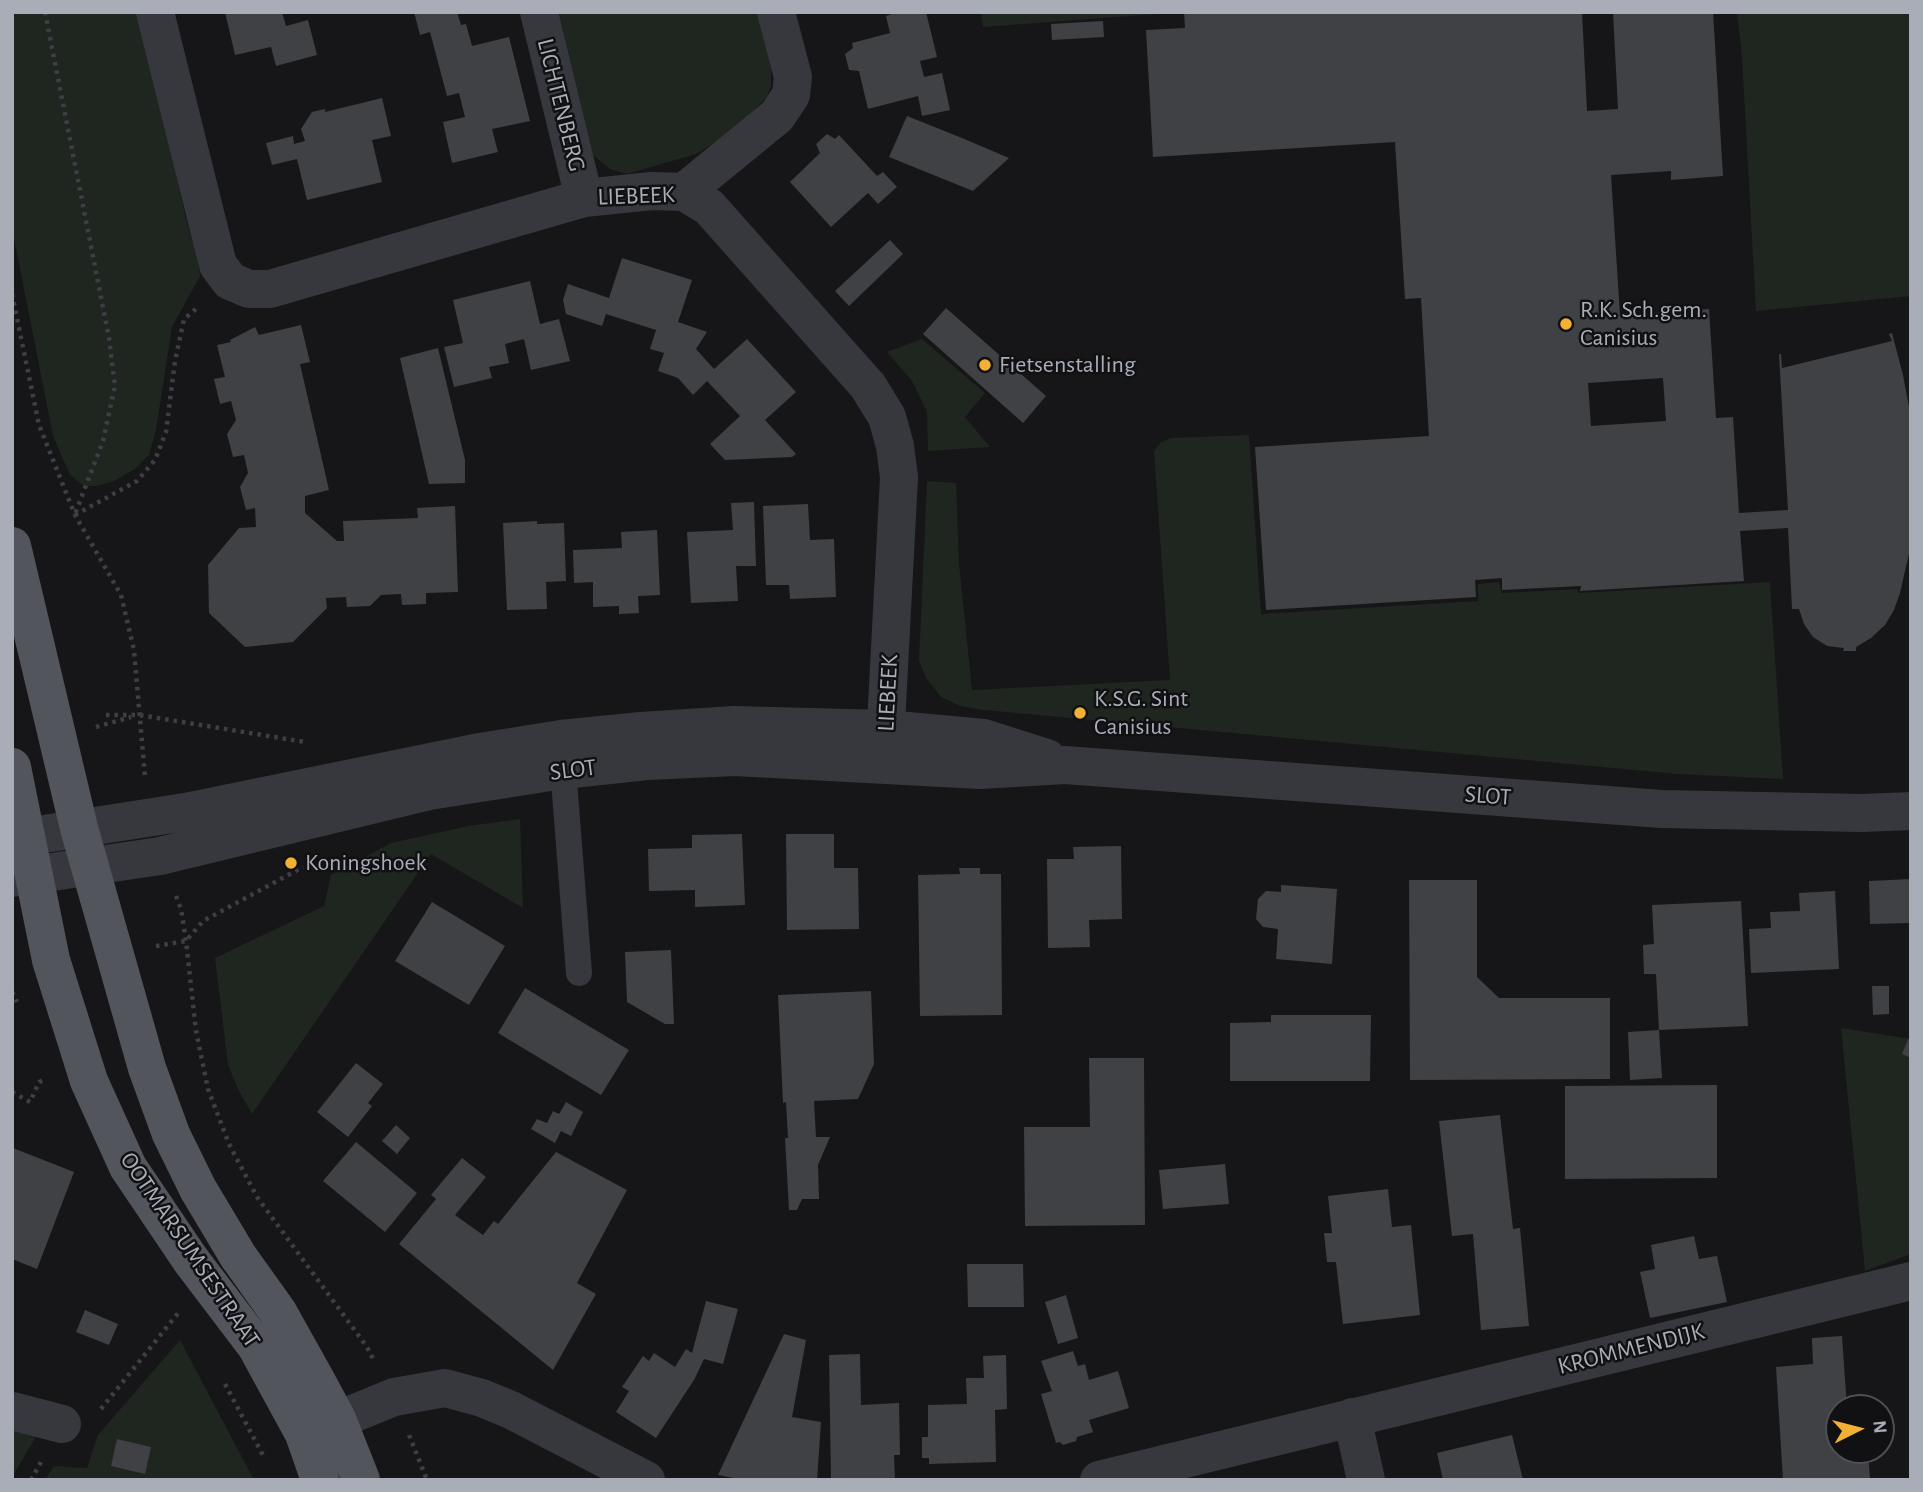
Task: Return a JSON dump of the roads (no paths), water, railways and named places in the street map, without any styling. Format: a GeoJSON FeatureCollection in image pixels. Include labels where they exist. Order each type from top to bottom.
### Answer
{"type":"FeatureCollection","features":[{"type":"Feature","properties":{"kind":"main road","name":"OOTMARSUMSESTRAAT"},"geometry":{"type":"LineString","coordinates":[[12,546],[79,828],[147,1068],[171,1134],[198,1189],[238,1256],[278,1312],[321,1426],[320,1480]]}},
{"type":"Feature","properties":{"kind":"main road","name":"OOTMARSUMSESTRAAT"},"geometry":{"type":"LineString","coordinates":[[12,767],[23,876],[89,1081],[128,1167],[190,1259],[361,1480]]}},
{"type":"Feature","properties":{"kind":"street","name":"LIEBEEK"},"geometry":{"type":"LineString","coordinates":[[155,12],[218,265],[230,281],[249,289],[270,289],[584,198],[652,191],[684,192],[709,207],[868,386],[887,417],[895,446],[899,477],[885,747]]}},
{"type":"Feature","properties":{"kind":"street","name":"LICHTENBERG"},"geometry":{"type":"LineString","coordinates":[[539,12],[584,198]]}},
{"type":"Feature","properties":{"kind":"street"},"geometry":{"type":"LineString","coordinates":[[684,192],[777,116],[791,95],[793,77],[776,12]]}},
{"type":"Feature","properties":{"kind":"street","name":"SLOT"},"geometry":{"type":"LineString","coordinates":[[19,838],[185,811],[474,753],[647,761],[885,747],[980,770],[1065,765],[1661,809],[1862,813],[1911,811]]}},
{"type":"Feature","properties":{"kind":"street","name":"SLOT"},"geometry":{"type":"LineString","coordinates":[[23,876],[160,856],[429,791],[562,755]]}},
{"type":"Feature","properties":{"kind":"street","name":"KROMMENDIJK"},"geometry":{"type":"LineString","coordinates":[[1098,1480],[1911,1281]]}},
{"type":"Feature","properties":{"kind":"street"},"geometry":{"type":"LineString","coordinates":[[321,1426],[394,1397],[445,1388],[482,1398],[511,1410],[646,1480]]}},
{"type":"Feature","properties":{"kind":"street"},"geometry":{"type":"LineString","coordinates":[[12,1411],[62,1424]]}},
{"type":"Feature","properties":{"kind":"street"},"geometry":{"type":"LineString","coordinates":[[1352,1417],[1367,1480]]}},
{"type":"Feature","properties":{"kind":"lane"},"geometry":{"type":"LineString","coordinates":[[562,755],[579,973]]}},
{"type":"Feature","properties":{"kind":"place","name":"R.K. Sch.gem. Canisius"},"geometry":{"type":"Point","coordinates":[1566,324]}},
{"type":"Feature","properties":{"kind":"place","name":"Fietsenstalling"},"geometry":{"type":"Point","coordinates":[985,365]}},
{"type":"Feature","properties":{"kind":"place","name":"K.S.G. Sint Canisius"},"geometry":{"type":"Point","coordinates":[1080,713]}},
{"type":"Feature","properties":{"kind":"place","name":"Koningshoek"},"geometry":{"type":"Point","coordinates":[291,863]}}]}
